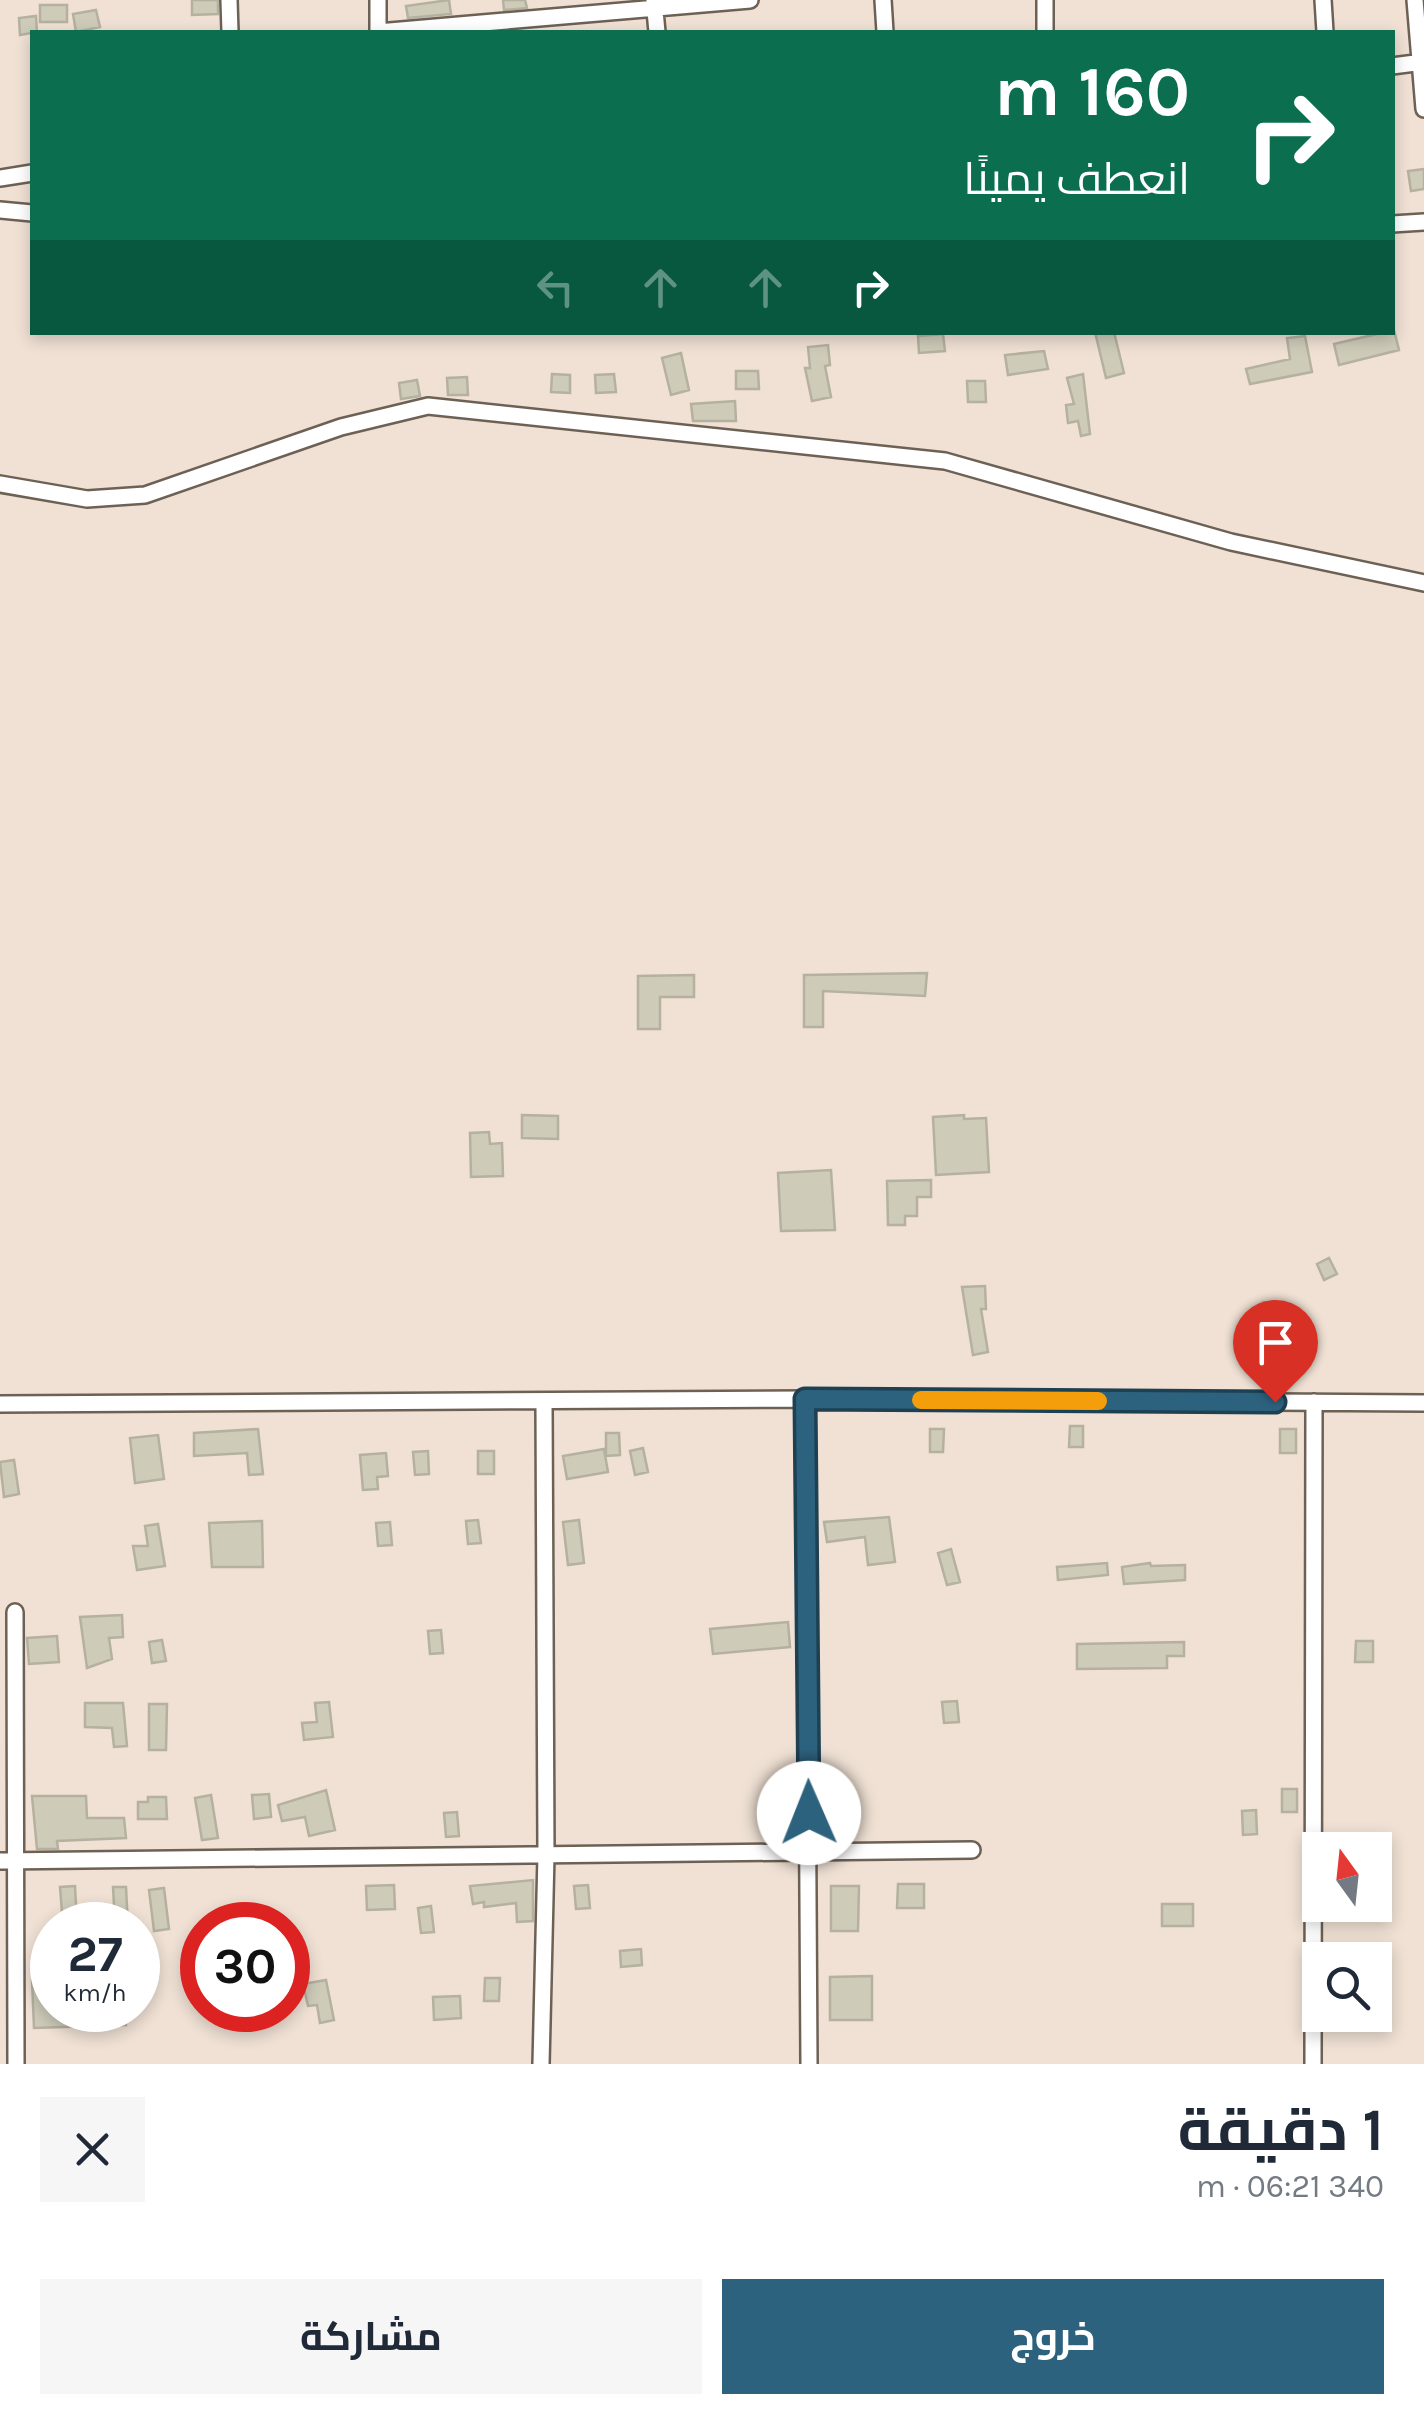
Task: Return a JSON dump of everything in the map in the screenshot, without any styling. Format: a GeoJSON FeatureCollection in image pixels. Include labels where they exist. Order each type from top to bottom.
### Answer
{"type":"FeatureCollection","features":[{"type":"Feature","properties":{"kind":"street"},"geometry":{"type":"LineString","coordinates":[[229,0],[230,30]]}},
{"type":"Feature","properties":{"kind":"street"},"geometry":{"type":"LineString","coordinates":[[378,0],[378,30]]}},
{"type":"Feature","properties":{"kind":"street"},"geometry":{"type":"LineString","coordinates":[[398,30],[655,4],[750,0]]}},
{"type":"Feature","properties":{"kind":"street"},"geometry":{"type":"LineString","coordinates":[[883,0],[885,30]]}},
{"type":"Feature","properties":{"kind":"street"},"geometry":{"type":"LineString","coordinates":[[1045,0],[1045,30]]}},
{"type":"Feature","properties":{"kind":"street"},"geometry":{"type":"LineString","coordinates":[[1323,0],[1324,30]]}},
{"type":"Feature","properties":{"kind":"street"},"geometry":{"type":"LineString","coordinates":[[1415,0],[1424,109]]}},
{"type":"Feature","properties":{"kind":"street"},"geometry":{"type":"LineString","coordinates":[[655,4],[657,30]]}},
{"type":"Feature","properties":{"kind":"street"},"geometry":{"type":"LineString","coordinates":[[1395,66],[1421,63]]}},
{"type":"Feature","properties":{"kind":"street"},"geometry":{"type":"LineString","coordinates":[[0,178],[30,174]]}},
{"type":"Feature","properties":{"kind":"street"},"geometry":{"type":"LineString","coordinates":[[0,210],[30,213]]}},
{"type":"Feature","properties":{"kind":"street"},"geometry":{"type":"LineString","coordinates":[[1395,224],[1424,222]]}},
{"type":"Feature","properties":{"kind":"street"},"geometry":{"type":"LineString","coordinates":[[0,484],[88,499],[145,495],[341,426],[428,406],[945,461],[1232,542],[1424,583]]}},
{"type":"Feature","properties":{"kind":"street"},"geometry":{"type":"LineString","coordinates":[[805,1399],[809,2064]]}},
{"type":"Feature","properties":{"kind":"street"},"geometry":{"type":"LineString","coordinates":[[0,1404],[805,1399],[1424,1403]]}},
{"type":"Feature","properties":{"kind":"street"},"geometry":{"type":"LineString","coordinates":[[1313,2064],[1314,1402]]}},
{"type":"Feature","properties":{"kind":"street"},"geometry":{"type":"LineString","coordinates":[[541,2064],[546,1855],[544,1403]]}},
{"type":"Feature","properties":{"kind":"street"},"geometry":{"type":"LineString","coordinates":[[15,1612],[8,1861],[16,2064]]}},
{"type":"Feature","properties":{"kind":"street"},"geometry":{"type":"LineString","coordinates":[[8,1861],[972,1850]]}},
{"type":"Feature","properties":{"kind":"building"},"geometry":{"type":"Polygon","coordinates":[[[192,0],[218,0],[218,14],[192,15],[192,0]]]}},
{"type":"Feature","properties":{"kind":"building"},"geometry":{"type":"Polygon","coordinates":[[[449,0],[451,14],[408,18],[406,6],[449,0]]]}},
{"type":"Feature","properties":{"kind":"building"},"geometry":{"type":"Polygon","coordinates":[[[503,0],[525,0],[527,8],[504,10],[503,0]]]}},
{"type":"Feature","properties":{"kind":"building"},"geometry":{"type":"Polygon","coordinates":[[[40,5],[67,5],[67,22],[40,22],[40,5]]]}},
{"type":"Feature","properties":{"kind":"building"},"geometry":{"type":"Polygon","coordinates":[[[96,10],[100,27],[76,30],[73,14],[96,10]]]}},
{"type":"Feature","properties":{"kind":"building"},"geometry":{"type":"Polygon","coordinates":[[[36,16],[37,30],[20,35],[19,18],[36,16]]]}},
{"type":"Feature","properties":{"kind":"building"},"geometry":{"type":"Polygon","coordinates":[[[1424,169],[1424,189],[1411,191],[1408,171],[1424,169]]]}},
{"type":"Feature","properties":{"kind":"building"},"geometry":{"type":"Polygon","coordinates":[[[1395,334],[1399,350],[1339,365],[1334,344],[1395,334]]]}},
{"type":"Feature","properties":{"kind":"building"},"geometry":{"type":"Polygon","coordinates":[[[943,335],[945,351],[919,353],[918,336],[943,335]]]}},
{"type":"Feature","properties":{"kind":"building"},"geometry":{"type":"Polygon","coordinates":[[[1096,335],[1115,335],[1124,373],[1106,378],[1096,335]]]}},
{"type":"Feature","properties":{"kind":"building"},"geometry":{"type":"Polygon","coordinates":[[[1305,336],[1312,372],[1250,384],[1246,369],[1290,359],[1287,338],[1305,336]]]}},
{"type":"Feature","properties":{"kind":"building"},"geometry":{"type":"Polygon","coordinates":[[[828,345],[830,365],[825,366],[831,397],[812,401],[805,368],[810,368],[808,347],[828,345]]]}},
{"type":"Feature","properties":{"kind":"building"},"geometry":{"type":"Polygon","coordinates":[[[1044,351],[1048,369],[1008,375],[1005,355],[1044,351]]]}},
{"type":"Feature","properties":{"kind":"building"},"geometry":{"type":"Polygon","coordinates":[[[681,353],[689,390],[671,395],[662,358],[681,353]]]}},
{"type":"Feature","properties":{"kind":"building"},"geometry":{"type":"Polygon","coordinates":[[[736,371],[758,371],[759,389],[736,389],[736,371]]]}},
{"type":"Feature","properties":{"kind":"building"},"geometry":{"type":"Polygon","coordinates":[[[552,374],[570,375],[570,393],[551,392],[552,374]]]}},
{"type":"Feature","properties":{"kind":"building"},"geometry":{"type":"Polygon","coordinates":[[[614,374],[616,392],[596,393],[595,375],[614,374]]]}},
{"type":"Feature","properties":{"kind":"building"},"geometry":{"type":"Polygon","coordinates":[[[1083,374],[1090,434],[1081,436],[1078,421],[1068,423],[1066,405],[1074,404],[1067,378],[1083,374]]]}},
{"type":"Feature","properties":{"kind":"building"},"geometry":{"type":"Polygon","coordinates":[[[467,377],[468,395],[448,395],[447,378],[467,377]]]}},
{"type":"Feature","properties":{"kind":"building"},"geometry":{"type":"Polygon","coordinates":[[[417,380],[420,396],[401,399],[399,383],[417,380]]]}},
{"type":"Feature","properties":{"kind":"building"},"geometry":{"type":"Polygon","coordinates":[[[967,381],[985,381],[986,402],[968,402],[967,381]]]}},
{"type":"Feature","properties":{"kind":"building"},"geometry":{"type":"Polygon","coordinates":[[[735,401],[736,421],[693,421],[691,404],[735,401]]]}},
{"type":"Feature","properties":{"kind":"building"},"geometry":{"type":"Polygon","coordinates":[[[927,973],[925,996],[823,991],[823,1027],[804,1027],[804,975],[927,973]]]}},
{"type":"Feature","properties":{"kind":"building"},"geometry":{"type":"Polygon","coordinates":[[[694,975],[694,997],[660,997],[660,1029],[638,1029],[638,976],[694,975]]]}},
{"type":"Feature","properties":{"kind":"building"},"geometry":{"type":"Polygon","coordinates":[[[522,1115],[558,1116],[558,1139],[522,1138],[522,1115]]]}},
{"type":"Feature","properties":{"kind":"building"},"geometry":{"type":"Polygon","coordinates":[[[964,1115],[964,1119],[986,1118],[989,1172],[936,1175],[933,1117],[964,1115]]]}},
{"type":"Feature","properties":{"kind":"building"},"geometry":{"type":"Polygon","coordinates":[[[489,1132],[490,1144],[502,1143],[503,1176],[471,1177],[470,1133],[489,1132]]]}},
{"type":"Feature","properties":{"kind":"building"},"geometry":{"type":"Polygon","coordinates":[[[831,1170],[835,1230],[781,1231],[778,1173],[831,1170]]]}},
{"type":"Feature","properties":{"kind":"building"},"geometry":{"type":"Polygon","coordinates":[[[931,1180],[931,1197],[917,1197],[917,1216],[905,1216],[905,1225],[888,1225],[887,1181],[931,1180]]]}},
{"type":"Feature","properties":{"kind":"building"},"geometry":{"type":"Polygon","coordinates":[[[1329,1258],[1337,1274],[1324,1280],[1317,1264],[1329,1258]]]}},
{"type":"Feature","properties":{"kind":"building"},"geometry":{"type":"Polygon","coordinates":[[[985,1286],[986,1309],[981,1309],[988,1352],[973,1355],[962,1287],[985,1286]]]}},
{"type":"Feature","properties":{"kind":"building"},"geometry":{"type":"Polygon","coordinates":[[[1070,1426],[1083,1426],[1083,1447],[1069,1447],[1070,1426]]]}},
{"type":"Feature","properties":{"kind":"building"},"geometry":{"type":"Polygon","coordinates":[[[258,1429],[263,1474],[249,1475],[247,1453],[194,1456],[194,1433],[258,1429]]]}},
{"type":"Feature","properties":{"kind":"building"},"geometry":{"type":"Polygon","coordinates":[[[930,1429],[944,1429],[943,1452],[930,1452],[930,1429]]]}},
{"type":"Feature","properties":{"kind":"building"},"geometry":{"type":"Polygon","coordinates":[[[1280,1429],[1296,1429],[1296,1453],[1280,1453],[1280,1429]]]}},
{"type":"Feature","properties":{"kind":"building"},"geometry":{"type":"Polygon","coordinates":[[[606,1433],[619,1433],[620,1455],[606,1456],[606,1433]]]}},
{"type":"Feature","properties":{"kind":"building"},"geometry":{"type":"Polygon","coordinates":[[[158,1435],[164,1479],[135,1483],[130,1438],[158,1435]]]}},
{"type":"Feature","properties":{"kind":"building"},"geometry":{"type":"Polygon","coordinates":[[[643,1448],[648,1472],[635,1475],[630,1451],[643,1448]]]}},
{"type":"Feature","properties":{"kind":"building"},"geometry":{"type":"Polygon","coordinates":[[[604,1449],[608,1472],[567,1479],[563,1456],[604,1449]]]}},
{"type":"Feature","properties":{"kind":"building"},"geometry":{"type":"Polygon","coordinates":[[[428,1451],[429,1474],[415,1475],[413,1452],[428,1451]]]}},
{"type":"Feature","properties":{"kind":"building"},"geometry":{"type":"Polygon","coordinates":[[[478,1451],[494,1451],[494,1474],[478,1474],[478,1451]]]}},
{"type":"Feature","properties":{"kind":"building"},"geometry":{"type":"Polygon","coordinates":[[[386,1453],[388,1476],[377,1477],[378,1489],[363,1490],[360,1455],[386,1453]]]}},
{"type":"Feature","properties":{"kind":"building"},"geometry":{"type":"Polygon","coordinates":[[[14,1460],[19,1494],[4,1497],[0,1462],[14,1460]]]}},
{"type":"Feature","properties":{"kind":"building"},"geometry":{"type":"Polygon","coordinates":[[[889,1517],[895,1562],[868,1565],[865,1537],[827,1542],[824,1522],[889,1517]]]}},
{"type":"Feature","properties":{"kind":"building"},"geometry":{"type":"Polygon","coordinates":[[[478,1520],[481,1543],[468,1544],[466,1521],[478,1520]]]}},
{"type":"Feature","properties":{"kind":"building"},"geometry":{"type":"Polygon","coordinates":[[[579,1520],[584,1563],[568,1565],[563,1522],[579,1520]]]}},
{"type":"Feature","properties":{"kind":"building"},"geometry":{"type":"Polygon","coordinates":[[[262,1521],[263,1567],[212,1567],[209,1523],[262,1521]]]}},
{"type":"Feature","properties":{"kind":"building"},"geometry":{"type":"Polygon","coordinates":[[[390,1522],[392,1545],[378,1546],[376,1523],[390,1522]]]}},
{"type":"Feature","properties":{"kind":"building"},"geometry":{"type":"Polygon","coordinates":[[[158,1524],[165,1566],[137,1570],[133,1546],[148,1546],[145,1526],[158,1524]]]}},
{"type":"Feature","properties":{"kind":"building"},"geometry":{"type":"Polygon","coordinates":[[[951,1549],[960,1582],[947,1585],[938,1553],[951,1549]]]}},
{"type":"Feature","properties":{"kind":"building"},"geometry":{"type":"Polygon","coordinates":[[[1107,1563],[1108,1575],[1058,1580],[1057,1567],[1107,1563]]]}},
{"type":"Feature","properties":{"kind":"building"},"geometry":{"type":"Polygon","coordinates":[[[1150,1563],[1185,1565],[1185,1580],[1124,1584],[1122,1567],[1150,1563]]]}},
{"type":"Feature","properties":{"kind":"building"},"geometry":{"type":"Polygon","coordinates":[[[122,1615],[123,1637],[109,1638],[112,1659],[87,1668],[80,1617],[122,1615]]]}},
{"type":"Feature","properties":{"kind":"building"},"geometry":{"type":"Polygon","coordinates":[[[788,1622],[790,1647],[713,1654],[710,1629],[788,1622]]]}},
{"type":"Feature","properties":{"kind":"building"},"geometry":{"type":"Polygon","coordinates":[[[441,1630],[443,1653],[430,1654],[428,1631],[441,1630]]]}},
{"type":"Feature","properties":{"kind":"building"},"geometry":{"type":"Polygon","coordinates":[[[57,1636],[59,1662],[29,1664],[27,1638],[57,1636]]]}},
{"type":"Feature","properties":{"kind":"building"},"geometry":{"type":"Polygon","coordinates":[[[162,1640],[166,1661],[152,1663],[149,1642],[162,1640]]]}},
{"type":"Feature","properties":{"kind":"building"},"geometry":{"type":"Polygon","coordinates":[[[1356,1641],[1373,1641],[1373,1662],[1355,1662],[1356,1641]]]}},
{"type":"Feature","properties":{"kind":"building"},"geometry":{"type":"Polygon","coordinates":[[[1184,1642],[1184,1656],[1167,1656],[1167,1668],[1077,1669],[1077,1644],[1184,1642]]]}},
{"type":"Feature","properties":{"kind":"building"},"geometry":{"type":"Polygon","coordinates":[[[957,1701],[959,1722],[944,1723],[942,1702],[957,1701]]]}},
{"type":"Feature","properties":{"kind":"building"},"geometry":{"type":"Polygon","coordinates":[[[329,1702],[333,1737],[304,1740],[302,1723],[317,1722],[315,1703],[329,1702]]]}},
{"type":"Feature","properties":{"kind":"building"},"geometry":{"type":"Polygon","coordinates":[[[85,1703],[123,1703],[127,1746],[114,1747],[112,1728],[85,1727],[85,1703]]]}},
{"type":"Feature","properties":{"kind":"building"},"geometry":{"type":"Polygon","coordinates":[[[149,1704],[167,1704],[166,1750],[149,1750],[149,1704]]]}},
{"type":"Feature","properties":{"kind":"building"},"geometry":{"type":"Polygon","coordinates":[[[1282,1789],[1297,1789],[1297,1812],[1282,1812],[1282,1789]]]}},
{"type":"Feature","properties":{"kind":"building"},"geometry":{"type":"Polygon","coordinates":[[[326,1790],[335,1830],[309,1836],[305,1817],[282,1821],[278,1805],[326,1790]]]}},
{"type":"Feature","properties":{"kind":"building"},"geometry":{"type":"Polygon","coordinates":[[[269,1794],[271,1817],[254,1819],[252,1795],[269,1794]]]}},
{"type":"Feature","properties":{"kind":"building"},"geometry":{"type":"Polygon","coordinates":[[[211,1795],[218,1838],[202,1840],[195,1798],[211,1795]]]}},
{"type":"Feature","properties":{"kind":"building"},"geometry":{"type":"Polygon","coordinates":[[[32,1796],[86,1796],[87,1818],[124,1818],[126,1838],[57,1841],[58,1849],[37,1849],[32,1796]]]}},
{"type":"Feature","properties":{"kind":"building"},"geometry":{"type":"Polygon","coordinates":[[[148,1797],[166,1797],[167,1819],[138,1819],[138,1802],[148,1802],[148,1797]]]}},
{"type":"Feature","properties":{"kind":"building"},"geometry":{"type":"Polygon","coordinates":[[[1256,1810],[1257,1834],[1243,1835],[1242,1811],[1256,1810]]]}},
{"type":"Feature","properties":{"kind":"building"},"geometry":{"type":"Polygon","coordinates":[[[457,1812],[459,1836],[446,1837],[444,1813],[457,1812]]]}},
{"type":"Feature","properties":{"kind":"building"},"geometry":{"type":"Polygon","coordinates":[[[533,1880],[533,1921],[517,1922],[516,1903],[484,1907],[484,1902],[473,1904],[470,1886],[533,1880]]]}},
{"type":"Feature","properties":{"kind":"building"},"geometry":{"type":"Polygon","coordinates":[[[898,1884],[924,1884],[924,1908],[897,1908],[898,1884]]]}},
{"type":"Feature","properties":{"kind":"building"},"geometry":{"type":"Polygon","coordinates":[[[394,1885],[395,1909],[367,1910],[366,1886],[394,1885]]]}},
{"type":"Feature","properties":{"kind":"building"},"geometry":{"type":"Polygon","coordinates":[[[588,1885],[590,1908],[576,1909],[574,1886],[588,1885]]]}},
{"type":"Feature","properties":{"kind":"building"},"geometry":{"type":"Polygon","coordinates":[[[75,1886],[76,1902],[61,1902],[60,1887],[75,1886]]]}},
{"type":"Feature","properties":{"kind":"building"},"geometry":{"type":"Polygon","coordinates":[[[831,1886],[859,1886],[858,1931],[831,1931],[831,1886]]]}},
{"type":"Feature","properties":{"kind":"building"},"geometry":{"type":"Polygon","coordinates":[[[113,1887],[126,1887],[127,1902],[114,1902],[113,1887]]]}},
{"type":"Feature","properties":{"kind":"building"},"geometry":{"type":"Polygon","coordinates":[[[164,1888],[169,1929],[160,1930],[160,1902],[150,1902],[149,1890],[164,1888]]]}},
{"type":"Feature","properties":{"kind":"building"},"geometry":{"type":"Polygon","coordinates":[[[1162,1904],[1193,1904],[1193,1926],[1162,1926],[1162,1904]]]}},
{"type":"Feature","properties":{"kind":"building"},"geometry":{"type":"Polygon","coordinates":[[[431,1906],[434,1932],[421,1933],[418,1908],[431,1906]]]}},
{"type":"Feature","properties":{"kind":"building"},"geometry":{"type":"Polygon","coordinates":[[[641,1949],[642,1965],[621,1967],[620,1951],[641,1949]]]}},
{"type":"Feature","properties":{"kind":"building"},"geometry":{"type":"Polygon","coordinates":[[[872,1976],[872,2020],[830,2020],[830,1977],[872,1976]]]}},
{"type":"Feature","properties":{"kind":"building"},"geometry":{"type":"Polygon","coordinates":[[[485,1978],[500,1978],[499,2001],[484,2001],[485,1978]]]}},
{"type":"Feature","properties":{"kind":"building"},"geometry":{"type":"Polygon","coordinates":[[[326,1980],[334,2020],[320,2023],[317,2005],[310,2006],[310,1983],[326,1980]]]}},
{"type":"Feature","properties":{"kind":"building"},"geometry":{"type":"Polygon","coordinates":[[[460,1996],[461,2018],[434,2020],[433,1997],[460,1996]]]}},
{"type":"Feature","properties":{"kind":"slow traffic"},"geometry":{"type":"LineString","coordinates":[[921,1400],[1098,1401]]}},
{"type":"Feature","properties":{"kind":"route"},"geometry":{"type":"LineString","coordinates":[[809,1813],[805,1399],[1275,1402]]}}]}
